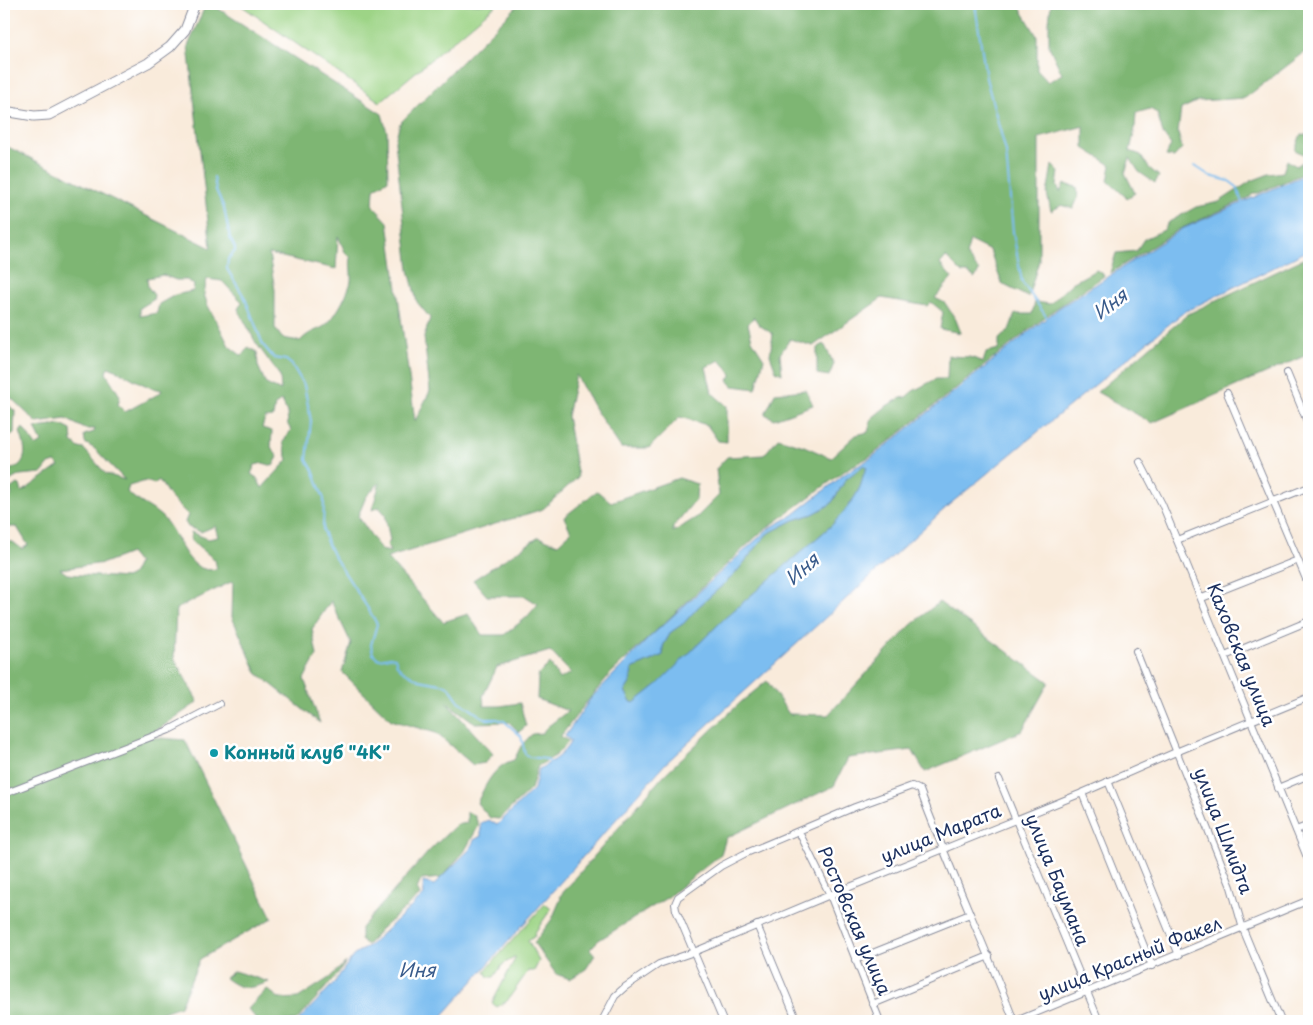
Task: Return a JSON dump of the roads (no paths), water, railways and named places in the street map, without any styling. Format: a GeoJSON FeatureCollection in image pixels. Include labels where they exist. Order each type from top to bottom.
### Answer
{"type":"FeatureCollection","features":[{"type":"Feature","properties":{"kind":"street"},"geometry":{"type":"LineString","coordinates":[[4,111],[34,116],[48,115],[148,63],[170,47],[184,30],[195,4]]}},
{"type":"Feature","properties":{"kind":"street"},"geometry":{"type":"LineString","coordinates":[[1287,373],[1309,426]]}},
{"type":"Feature","properties":{"kind":"street"},"geometry":{"type":"LineString","coordinates":[[1228,393],[1309,586]]}},
{"type":"Feature","properties":{"kind":"street","name":"Каховская улица"},"geometry":{"type":"LineString","coordinates":[[1140,462],[1162,504],[1202,598],[1309,862]]}},
{"type":"Feature","properties":{"kind":"street"},"geometry":{"type":"LineString","coordinates":[[1177,540],[1309,487]]}},
{"type":"Feature","properties":{"kind":"street"},"geometry":{"type":"LineString","coordinates":[[1202,598],[1298,560]]}},
{"type":"Feature","properties":{"kind":"street"},"geometry":{"type":"LineString","coordinates":[[1226,656],[1309,621]]}},
{"type":"Feature","properties":{"kind":"street","name":"улица Шмидта"},"geometry":{"type":"LineString","coordinates":[[1136,651],[1231,887],[1243,929],[1281,1021]]}},
{"type":"Feature","properties":{"kind":"street","name":"улица Марата"},"geometry":{"type":"LineString","coordinates":[[602,1021],[615,996],[659,964],[694,952],[1082,793],[1309,697]]}},
{"type":"Feature","properties":{"kind":"street"},"geometry":{"type":"LineString","coordinates":[[4,794],[169,730],[219,704]]}},
{"type":"Feature","properties":{"kind":"street"},"geometry":{"type":"LineString","coordinates":[[1278,788],[1309,775]]}},
{"type":"Feature","properties":{"kind":"street","name":"улица Баумана"},"geometry":{"type":"LineString","coordinates":[[999,779],[1098,1021]]}},
{"type":"Feature","properties":{"kind":"street"},"geometry":{"type":"LineString","coordinates":[[1108,782],[1179,955]]}},
{"type":"Feature","properties":{"kind":"street"},"geometry":{"type":"LineString","coordinates":[[723,1021],[676,910],[675,904],[678,897],[721,866],[744,854],[906,787],[916,786],[920,790],[942,850],[989,956],[1015,1021]]}},
{"type":"Feature","properties":{"kind":"street"},"geometry":{"type":"LineString","coordinates":[[1082,793],[1152,966]]}},
{"type":"Feature","properties":{"kind":"street"},"geometry":{"type":"LineString","coordinates":[[1296,830],[1309,825]]}},
{"type":"Feature","properties":{"kind":"street","name":"Ростовская улица"},"geometry":{"type":"LineString","coordinates":[[799,832],[830,895],[880,1021]]}},
{"type":"Feature","properties":{"kind":"street","name":"улица Красный Факел"},"geometry":{"type":"LineString","coordinates":[[1015,1021],[1243,929],[1309,900]]}},
{"type":"Feature","properties":{"kind":"street"},"geometry":{"type":"LineString","coordinates":[[855,960],[970,914]]}},
{"type":"Feature","properties":{"kind":"street"},"geometry":{"type":"LineString","coordinates":[[757,925],[797,1021]]}},
{"type":"Feature","properties":{"kind":"street"},"geometry":{"type":"LineString","coordinates":[[873,1004],[989,956]]}},
{"type":"Feature","properties":{"kind":"water","name":"Иня"},"geometry":{"type":"Polygon","coordinates":[[[1309,173],[1309,250],[1184,312],[950,504],[665,764],[438,1021],[298,1021],[334,983],[353,956],[370,945],[424,895],[423,882],[434,885],[470,849],[474,840],[481,836],[481,823],[489,820],[497,825],[534,789],[539,769],[557,757],[568,746],[571,741],[565,736],[591,698],[650,637],[768,529],[793,515],[846,473],[871,458],[1059,308],[1182,229],[1309,173]],[[864,465],[846,479],[831,504],[767,534],[734,575],[698,607],[684,623],[671,632],[663,646],[663,655],[632,669],[630,683],[625,691],[630,701],[634,703],[658,684],[725,618],[831,526],[854,497],[867,468],[864,465]]]}},
{"type":"Feature","properties":{"kind":"waterway"},"geometry":{"type":"LineString","coordinates":[[975,4],[986,78],[1006,152],[1013,232],[1022,282],[1048,319]]}},
{"type":"Feature","properties":{"kind":"waterway"},"geometry":{"type":"LineString","coordinates":[[1195,166],[1210,176],[1229,181],[1237,187],[1242,203]]}},
{"type":"Feature","properties":{"kind":"waterway"},"geometry":{"type":"LineString","coordinates":[[214,177],[216,190],[224,208],[230,238],[235,248],[235,251],[228,259],[227,269],[245,298],[263,345],[274,358],[286,360],[292,365],[304,385],[311,421],[307,460],[313,470],[324,499],[323,530],[333,555],[377,624],[371,645],[373,654],[379,659],[395,658],[397,665],[402,670],[419,680],[446,685],[459,701],[485,719],[504,721],[521,736],[525,754],[529,757],[546,759],[552,764]]}},
{"type":"Feature","properties":{"kind":"place","name":"Конный клуб \"4К\""},"geometry":{"type":"Point","coordinates":[214,753]}}]}
